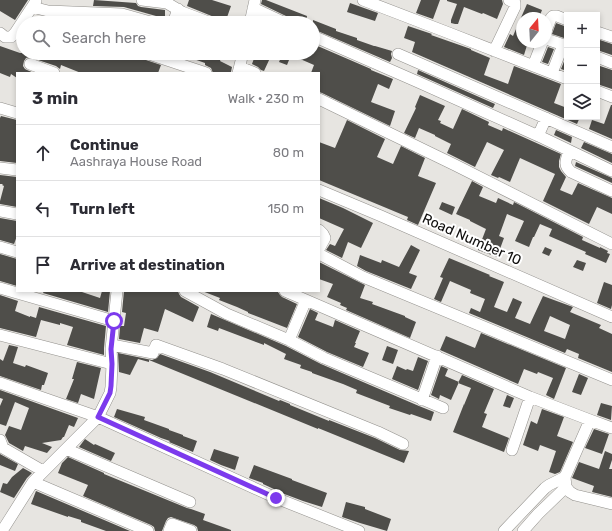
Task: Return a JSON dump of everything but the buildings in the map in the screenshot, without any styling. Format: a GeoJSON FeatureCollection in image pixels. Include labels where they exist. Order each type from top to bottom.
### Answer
{"type":"FeatureCollection","features":[{"type":"Feature","properties":{"kind":"street"},"geometry":{"type":"LineString","coordinates":[[142,0],[167,3],[194,16]]}},
{"type":"Feature","properties":{"kind":"street"},"geometry":{"type":"LineString","coordinates":[[363,0],[564,79]]}},
{"type":"Feature","properties":{"kind":"street"},"geometry":{"type":"LineString","coordinates":[[494,51],[515,7],[514,3],[510,0]]}},
{"type":"Feature","properties":{"kind":"street"},"geometry":{"type":"LineString","coordinates":[[26,16],[34,3],[48,11],[122,14],[129,16]]}},
{"type":"Feature","properties":{"kind":"street"},"geometry":{"type":"LineString","coordinates":[[251,16],[254,4],[273,16]]}},
{"type":"Feature","properties":{"kind":"street"},"geometry":{"type":"LineString","coordinates":[[176,16],[178,9]]}},
{"type":"Feature","properties":{"kind":"street"},"geometry":{"type":"LineString","coordinates":[[552,17],[557,16],[564,19]]}},
{"type":"Feature","properties":{"kind":"street"},"geometry":{"type":"LineString","coordinates":[[0,33],[7,38],[11,37],[16,31]]}},
{"type":"Feature","properties":{"kind":"street"},"geometry":{"type":"LineString","coordinates":[[600,33],[612,37]]}},
{"type":"Feature","properties":{"kind":"street"},"geometry":{"type":"LineString","coordinates":[[320,39],[538,136],[612,171]]}},
{"type":"Feature","properties":{"kind":"street"},"geometry":{"type":"LineString","coordinates":[[552,43],[564,46]]}},
{"type":"Feature","properties":{"kind":"street"},"geometry":{"type":"LineString","coordinates":[[533,66],[541,48]]}},
{"type":"Feature","properties":{"kind":"street"},"geometry":{"type":"LineString","coordinates":[[552,73],[564,48]]}},
{"type":"Feature","properties":{"kind":"street"},"geometry":{"type":"LineString","coordinates":[[398,54],[612,147]]}},
{"type":"Feature","properties":{"kind":"street"},"geometry":{"type":"LineString","coordinates":[[600,58],[612,62]]}},
{"type":"Feature","properties":{"kind":"street"},"geometry":{"type":"LineString","coordinates":[[167,60],[203,72]]}},
{"type":"Feature","properties":{"kind":"street"},"geometry":{"type":"LineString","coordinates":[[241,60],[239,70],[250,72]]}},
{"type":"Feature","properties":{"kind":"street"},"geometry":{"type":"LineString","coordinates":[[30,64],[51,72]]}},
{"type":"Feature","properties":{"kind":"street"},"geometry":{"type":"LineString","coordinates":[[600,92],[612,97]]}},
{"type":"Feature","properties":{"kind":"street"},"geometry":{"type":"LineString","coordinates":[[320,100],[612,244]]}},
{"type":"Feature","properties":{"kind":"street"},"geometry":{"type":"LineString","coordinates":[[0,108],[16,113]]}},
{"type":"Feature","properties":{"kind":"street"},"geometry":{"type":"LineString","coordinates":[[538,136],[546,118]]}},
{"type":"Feature","properties":{"kind":"street"},"geometry":{"type":"LineString","coordinates":[[569,151],[565,164],[566,168],[571,172],[612,191]]}},
{"type":"Feature","properties":{"kind":"street"},"geometry":{"type":"LineString","coordinates":[[0,168],[16,170]]}},
{"type":"Feature","properties":{"kind":"street","name":"Road Number 10"},"geometry":{"type":"LineString","coordinates":[[320,190],[612,317]]}},
{"type":"Feature","properties":{"kind":"street"},"geometry":{"type":"LineString","coordinates":[[0,211],[16,214]]}},
{"type":"Feature","properties":{"kind":"street"},"geometry":{"type":"LineString","coordinates":[[320,231],[325,238],[320,246]]}},
{"type":"Feature","properties":{"kind":"street"},"geometry":{"type":"LineString","coordinates":[[0,247],[16,252]]}},
{"type":"Feature","properties":{"kind":"street"},"geometry":{"type":"LineString","coordinates":[[320,255],[363,278],[612,380]]}},
{"type":"Feature","properties":{"kind":"street"},"geometry":{"type":"LineString","coordinates":[[0,288],[114,321]]}},
{"type":"Feature","properties":{"kind":"street"},"geometry":{"type":"LineString","coordinates":[[2,531],[33,482],[98,417],[110,393],[112,345],[117,292]]}},
{"type":"Feature","properties":{"kind":"street"},"geometry":{"type":"LineString","coordinates":[[187,292],[227,314],[289,340],[324,358],[443,408]]}},
{"type":"Feature","properties":{"kind":"street"},"geometry":{"type":"LineString","coordinates":[[288,292],[302,296],[530,397],[612,428]]}},
{"type":"Feature","properties":{"kind":"street"},"geometry":{"type":"LineString","coordinates":[[289,340],[302,296]]}},
{"type":"Feature","properties":{"kind":"street"},"geometry":{"type":"LineString","coordinates":[[0,335],[112,364]]}},
{"type":"Feature","properties":{"kind":"street"},"geometry":{"type":"LineString","coordinates":[[112,345],[153,353],[156,345],[223,369],[378,432],[403,444]]}},
{"type":"Feature","properties":{"kind":"street"},"geometry":{"type":"LineString","coordinates":[[422,400],[437,356]]}},
{"type":"Feature","properties":{"kind":"street"},"geometry":{"type":"LineString","coordinates":[[0,383],[98,417],[276,498],[359,531]]}},
{"type":"Feature","properties":{"kind":"street"},"geometry":{"type":"LineString","coordinates":[[512,450],[530,397]]}},
{"type":"Feature","properties":{"kind":"street"},"geometry":{"type":"LineString","coordinates":[[523,531],[565,482],[590,420]]}},
{"type":"Feature","properties":{"kind":"street"},"geometry":{"type":"LineString","coordinates":[[0,440],[3,448],[43,471]]}},
{"type":"Feature","properties":{"kind":"street"},"geometry":{"type":"LineString","coordinates":[[66,449],[190,502]]}},
{"type":"Feature","properties":{"kind":"street"},"geometry":{"type":"LineString","coordinates":[[33,482],[148,531]]}},
{"type":"Feature","properties":{"kind":"street"},"geometry":{"type":"LineString","coordinates":[[565,482],[570,492],[612,504]]}},
{"type":"Feature","properties":{"kind":"street"},"geometry":{"type":"LineString","coordinates":[[504,531],[549,484],[565,482]]}},
{"type":"Feature","properties":{"kind":"street"},"geometry":{"type":"LineString","coordinates":[[169,531],[172,524],[191,531]]}},
{"type":"Feature","properties":{"kind":"route"},"geometry":{"type":"LineString","coordinates":[[114,321],[111,349],[112,364],[110,393],[98,417],[276,498]]}}]}
